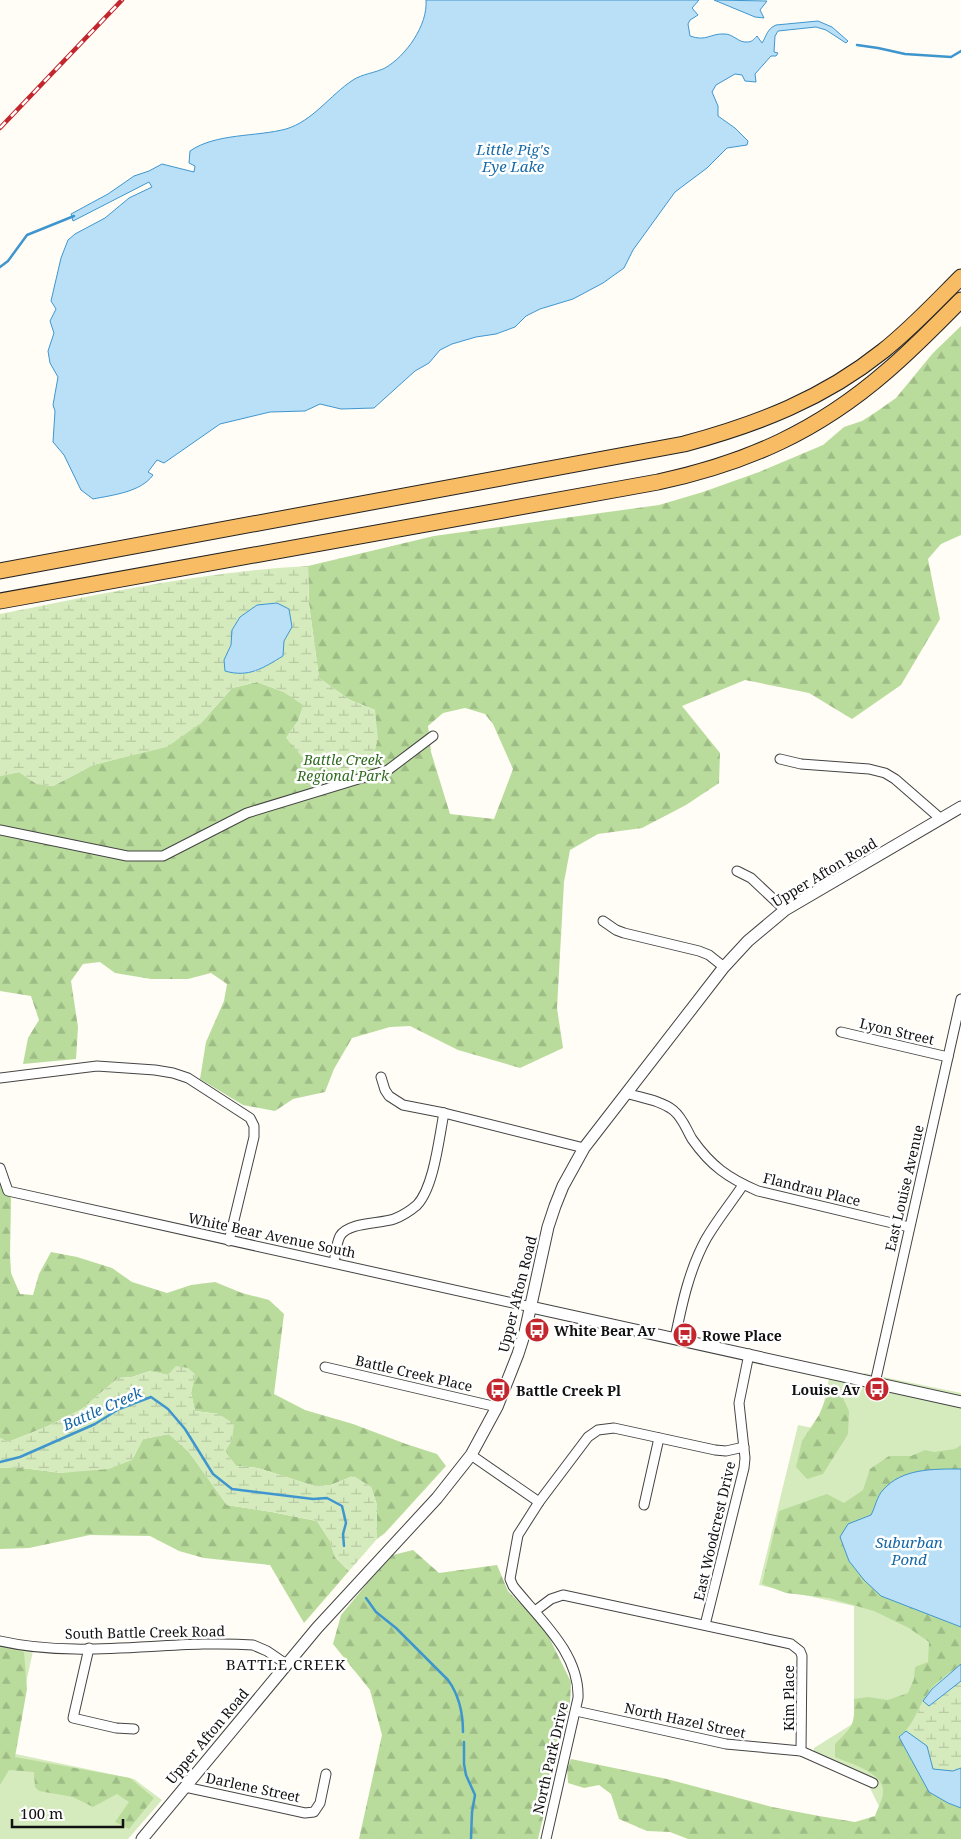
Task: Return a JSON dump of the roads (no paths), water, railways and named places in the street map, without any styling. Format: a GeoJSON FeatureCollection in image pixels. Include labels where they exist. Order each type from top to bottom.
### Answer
{"type":"FeatureCollection","features":[{"type":"Feature","properties":{"kind":"highway"},"geometry":{"type":"LineString","coordinates":[[0,570],[684,444],[736,430],[790,409],[863,367],[905,333],[961,277]]}},
{"type":"Feature","properties":{"kind":"highway"},"geometry":{"type":"LineString","coordinates":[[0,601],[658,482],[721,466],[762,452],[838,410],[888,371],[961,300]]}},
{"type":"Feature","properties":{"kind":"street"},"geometry":{"type":"LineString","coordinates":[[0,830],[127,856],[163,856],[247,813],[388,770],[433,736]]}},
{"type":"Feature","properties":{"kind":"street"},"geometry":{"type":"LineString","coordinates":[[780,759],[801,764],[885,773],[895,779],[942,820]]}},
{"type":"Feature","properties":{"kind":"street","name":"Upper Afton Road"},"geometry":{"type":"LineString","coordinates":[[142,1839],[323,1620],[442,1492],[471,1455],[497,1406],[518,1354],[531,1307],[548,1227],[563,1186],[584,1148],[724,967],[748,941],[785,910],[942,820],[961,807]]}},
{"type":"Feature","properties":{"kind":"street"},"geometry":{"type":"LineString","coordinates":[[736,871],[751,878],[785,910]]}},
{"type":"Feature","properties":{"kind":"street"},"geometry":{"type":"LineString","coordinates":[[603,921],[624,933],[699,951],[709,955],[724,967]]}},
{"type":"Feature","properties":{"kind":"street","name":"East Louise Avenue"},"geometry":{"type":"LineString","coordinates":[[875,1382],[961,999]]}},
{"type":"Feature","properties":{"kind":"street","name":"Lyon Street"},"geometry":{"type":"LineString","coordinates":[[841,1032],[948,1057]]}},
{"type":"Feature","properties":{"kind":"street"},"geometry":{"type":"LineString","coordinates":[[0,1078],[97,1066],[155,1070],[188,1078],[250,1118],[254,1126],[254,1137],[229,1241]]}},
{"type":"Feature","properties":{"kind":"street"},"geometry":{"type":"LineString","coordinates":[[381,1077],[385,1090],[396,1102],[406,1106],[444,1113],[584,1148]]}},
{"type":"Feature","properties":{"kind":"street","name":"Flandrau Place"},"geometry":{"type":"LineString","coordinates":[[626,1093],[658,1102],[674,1111],[682,1119],[689,1133],[704,1153],[729,1178],[743,1185],[758,1191],[910,1226]]}},
{"type":"Feature","properties":{"kind":"street"},"geometry":{"type":"LineString","coordinates":[[334,1262],[343,1232],[354,1227],[395,1219],[409,1211],[422,1198],[430,1181],[444,1113]]}},
{"type":"Feature","properties":{"kind":"street","name":"White Bear Avenue South"},"geometry":{"type":"LineString","coordinates":[[0,1168],[8,1191],[531,1307]]}},
{"type":"Feature","properties":{"kind":"street"},"geometry":{"type":"LineString","coordinates":[[675,1338],[696,1259],[717,1222],[743,1185]]}},
{"type":"Feature","properties":{"kind":"street"},"geometry":{"type":"LineString","coordinates":[[531,1307],[961,1402]]}},
{"type":"Feature","properties":{"kind":"street","name":"East Woodcrest Drive"},"geometry":{"type":"LineString","coordinates":[[705,1625],[744,1468],[744,1447],[739,1403],[749,1354]]}},
{"type":"Feature","properties":{"kind":"street","name":"Battle Creek Place"},"geometry":{"type":"LineString","coordinates":[[325,1367],[497,1406]]}},
{"type":"Feature","properties":{"kind":"street"},"geometry":{"type":"LineString","coordinates":[[471,1455],[540,1502],[588,1437],[598,1430],[614,1428],[715,1450],[726,1451],[744,1447]]}},
{"type":"Feature","properties":{"kind":"street"},"geometry":{"type":"LineString","coordinates":[[644,1505],[658,1438]]}},
{"type":"Feature","properties":{"kind":"street","name":"North Park Drive"},"geometry":{"type":"LineString","coordinates":[[540,1502],[518,1535],[510,1574],[513,1586],[535,1611],[560,1645],[577,1678],[578,1698],[546,1839]]}},
{"type":"Feature","properties":{"kind":"street"},"geometry":{"type":"LineString","coordinates":[[535,1611],[551,1599],[563,1595],[705,1625]]}},
{"type":"Feature","properties":{"kind":"street","name":"Kim Place"},"geometry":{"type":"LineString","coordinates":[[705,1625],[791,1644],[796,1647],[802,1656],[801,1751]]}},
{"type":"Feature","properties":{"kind":"street","name":"South Battle Creek Road"},"geometry":{"type":"LineString","coordinates":[[0,1641],[42,1647],[88,1648],[253,1645],[267,1651],[286,1664]]}},
{"type":"Feature","properties":{"kind":"street"},"geometry":{"type":"LineString","coordinates":[[88,1648],[73,1718],[116,1728],[134,1729]]}},
{"type":"Feature","properties":{"kind":"street","name":"North Hazel Street"},"geometry":{"type":"LineString","coordinates":[[576,1710],[726,1744],[801,1751],[873,1783]]}},
{"type":"Feature","properties":{"kind":"street","name":"Darlene Street"},"geometry":{"type":"LineString","coordinates":[[185,1787],[305,1813],[314,1812],[320,1803],[326,1774]]}},
{"type":"Feature","properties":{"kind":"water","name":"Little Pig's Eye Lake"},"geometry":{"type":"Polygon","coordinates":[[[426,0],[699,0],[692,8],[698,15],[690,20],[688,24],[690,36],[696,38],[725,34],[747,42],[757,36],[762,43],[769,30],[776,25],[818,21],[832,27],[848,41],[846,43],[826,30],[816,27],[778,31],[775,36],[774,52],[778,53],[776,56],[771,56],[755,74],[756,82],[745,81],[742,75],[735,74],[716,85],[712,92],[718,106],[718,116],[735,128],[748,141],[747,145],[727,148],[707,168],[675,192],[633,250],[624,268],[603,283],[573,299],[540,309],[526,316],[515,327],[496,334],[476,337],[452,344],[440,350],[429,363],[415,371],[374,408],[341,409],[320,404],[305,411],[270,412],[220,424],[164,463],[157,460],[148,472],[153,475],[148,481],[126,492],[93,499],[81,490],[64,455],[53,442],[55,411],[53,405],[58,377],[50,363],[48,351],[54,333],[50,321],[56,309],[51,301],[61,258],[68,240],[75,234],[105,218],[129,198],[152,187],[149,182],[73,221],[71,214],[108,194],[134,176],[162,164],[194,172],[195,166],[189,163],[190,151],[200,145],[224,138],[274,132],[286,129],[305,120],[353,80],[385,68],[401,56],[419,29],[426,10],[426,0]]]}},
{"type":"Feature","properties":{"kind":"water"},"geometry":{"type":"Polygon","coordinates":[[[714,0],[767,1],[760,10],[764,18],[755,17],[714,0]]]}},
{"type":"Feature","properties":{"kind":"water"},"geometry":{"type":"Polygon","coordinates":[[[277,603],[289,609],[292,627],[284,641],[283,656],[255,671],[234,673],[225,671],[224,660],[231,645],[232,630],[240,617],[257,605],[277,603]]]}},
{"type":"Feature","properties":{"kind":"water","name":"Suburban Pond"},"geometry":{"type":"Polygon","coordinates":[[[961,1469],[961,1627],[881,1596],[864,1580],[849,1561],[840,1537],[848,1524],[871,1515],[881,1493],[899,1477],[919,1471],[961,1469]]]}},
{"type":"Feature","properties":{"kind":"water"},"geometry":{"type":"Polygon","coordinates":[[[961,1664],[961,1681],[929,1706],[923,1701],[932,1689],[961,1664]]]}},
{"type":"Feature","properties":{"kind":"water"},"geometry":{"type":"Polygon","coordinates":[[[906,1731],[927,1746],[933,1769],[953,1771],[961,1768],[961,1808],[929,1792],[899,1737],[906,1731]]]}},
{"type":"Feature","properties":{"kind":"waterway"},"geometry":{"type":"LineString","coordinates":[[857,45],[905,54],[951,57],[961,51]]}},
{"type":"Feature","properties":{"kind":"waterway"},"geometry":{"type":"LineString","coordinates":[[0,267],[8,261],[27,235],[74,216]]}},
{"type":"Feature","properties":{"kind":"waterway","name":"Battle Creek"},"geometry":{"type":"LineString","coordinates":[[0,1462],[20,1457],[95,1424],[119,1409],[151,1397],[168,1409],[185,1429],[213,1474],[232,1489],[313,1499],[327,1498],[342,1506],[346,1523],[343,1534],[344,1546]]}},
{"type":"Feature","properties":{"kind":"waterway","name":"Battle Creek"},"geometry":{"type":"LineString","coordinates":[[366,1598],[376,1612],[396,1628],[448,1680],[460,1705],[463,1732]]}},
{"type":"Feature","properties":{"kind":"waterway","name":"Battle Creek"},"geometry":{"type":"LineString","coordinates":[[464,1742],[466,1775],[475,1795],[471,1839]]}},
{"type":"Feature","properties":{"kind":"railway"},"geometry":{"type":"LineString","coordinates":[[0,128],[122,0]]}},
{"type":"Feature","properties":{"kind":"place","name":"White Bear Av"},"geometry":{"type":"Point","coordinates":[537,1330]}},
{"type":"Feature","properties":{"kind":"place","name":"Rowe Place"},"geometry":{"type":"Point","coordinates":[685,1335]}},
{"type":"Feature","properties":{"kind":"place","name":"Louise Av"},"geometry":{"type":"Point","coordinates":[877,1389]}},
{"type":"Feature","properties":{"kind":"place","name":"Battle Creek Pl"},"geometry":{"type":"Point","coordinates":[498,1390]}},
{"type":"Feature","properties":{"kind":"district","name":"BATTLE CREEK"},"geometry":{"type":"Point","coordinates":[286,1664]}},
{"type":"Feature","properties":{"kind":"park label","name":"Battle Creek Regional Park"},"geometry":{"type":"Point","coordinates":[343,768]}}]}
